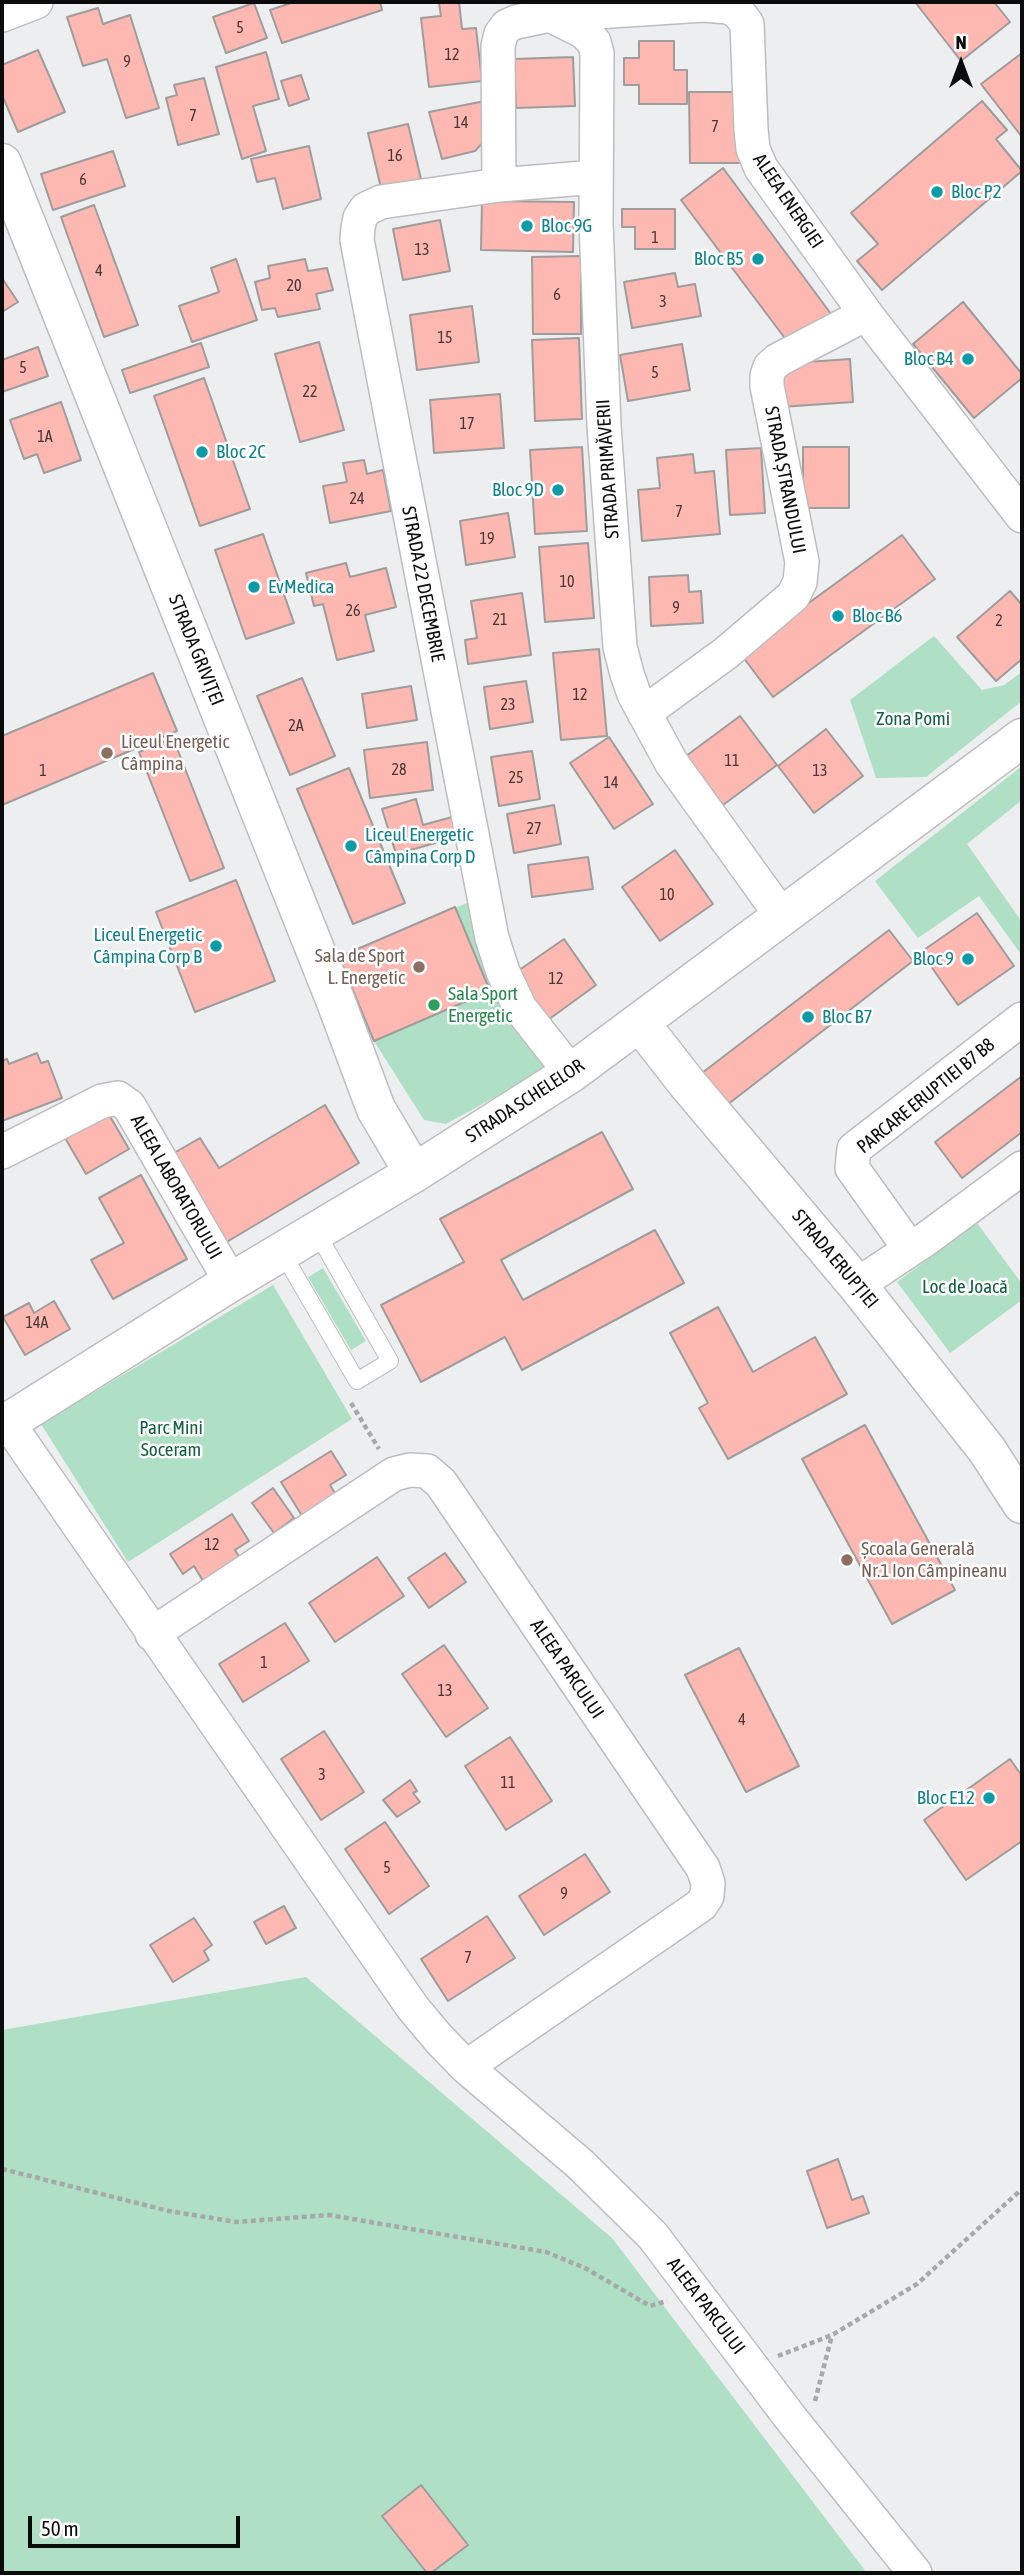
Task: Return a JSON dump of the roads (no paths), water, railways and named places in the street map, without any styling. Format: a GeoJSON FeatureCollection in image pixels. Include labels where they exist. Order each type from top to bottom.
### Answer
{"type":"FeatureCollection","features":[{"type":"Feature","properties":{"kind":"main road","name":"STRADA GRIVIȚEI"},"geometry":{"type":"LineString","coordinates":[[2,163],[336,1002],[376,1109],[414,1173]]}},
{"type":"Feature","properties":{"kind":"main road","name":"STRADA SCHELELOR"},"geometry":{"type":"LineString","coordinates":[[5,1424],[231,1282],[414,1173],[570,1073],[1022,738]]}},
{"type":"Feature","properties":{"kind":"main road","name":"STRADA ERUPȚIEI"},"geometry":{"type":"LineString","coordinates":[[640,1023],[686,1082],[858,1285],[987,1450],[1022,1501]]}},
{"type":"Feature","properties":{"kind":"street"},"geometry":{"type":"LineString","coordinates":[[2,15],[36,2]]}},
{"type":"Feature","properties":{"kind":"street","name":"ALEEA ENERGIEI"},"geometry":{"type":"LineString","coordinates":[[550,8],[704,5],[727,7],[738,12],[747,24],[751,129],[753,149],[761,167],[866,314],[1022,516]]}},
{"type":"Feature","properties":{"kind":"street"},"geometry":{"type":"LineString","coordinates":[[499,184],[498,46],[501,34],[507,26],[550,8]]}},
{"type":"Feature","properties":{"kind":"street","name":"STRADA PRIMĂVERII"},"geometry":{"type":"LineString","coordinates":[[550,8],[584,32],[594,43],[598,68],[596,177],[604,426],[620,647],[627,674],[644,713],[671,762],[781,915]]}},
{"type":"Feature","properties":{"kind":"street","name":"STRADA 22 DECEMBRIE"},"geometry":{"type":"LineString","coordinates":[[570,1073],[520,1008],[503,972],[492,938],[357,240],[360,218],[366,209],[382,202],[499,184],[596,177]]}},
{"type":"Feature","properties":{"kind":"street","name":"STRADA ȘTRANDULUI"},"geometry":{"type":"LineString","coordinates":[[644,713],[726,653],[793,596],[800,582],[802,562],[767,376],[770,367],[778,360],[866,314]]}},
{"type":"Feature","properties":{"kind":"street","name":"PARCARE ERUPTIEI B7 B8"},"geometry":{"type":"LineString","coordinates":[[910,1250],[852,1168],[854,1149],[1022,1019]]}},
{"type":"Feature","properties":{"kind":"street","name":"ALEEA LABORATORULUI"},"geometry":{"type":"LineString","coordinates":[[2,1152],[102,1101],[118,1098],[129,1106],[231,1282]]}},
{"type":"Feature","properties":{"kind":"street"},"geometry":{"type":"LineString","coordinates":[[858,1285],[1022,1168]]}},
{"type":"Feature","properties":{"kind":"street","name":"ALEEA PARCULUI"},"geometry":{"type":"LineString","coordinates":[[5,1424],[413,2008],[466,2067],[611,2193],[653,2235],[806,2437],[915,2573]]}},
{"type":"Feature","properties":{"kind":"street","name":"ALEEA PARCULUI"},"geometry":{"type":"LineString","coordinates":[[152,1634],[394,1475],[410,1470],[426,1471],[441,1483],[703,1868],[708,1883],[707,1896],[701,1905],[466,2067]]}},
{"type":"Feature","properties":{"kind":"lane"},"geometry":{"type":"LineString","coordinates":[[282,1252],[357,1381],[390,1361],[316,1231]]}},
{"type":"Feature","properties":{"kind":"place","name":"Bloc P2"},"geometry":{"type":"Point","coordinates":[937,192]}},
{"type":"Feature","properties":{"kind":"place","name":"Bloc 9G"},"geometry":{"type":"Point","coordinates":[527,226]}},
{"type":"Feature","properties":{"kind":"place","name":"Bloc B5"},"geometry":{"type":"Point","coordinates":[758,259]}},
{"type":"Feature","properties":{"kind":"place","name":"Bloc B4"},"geometry":{"type":"Point","coordinates":[968,359]}},
{"type":"Feature","properties":{"kind":"place","name":"Bloc 2C"},"geometry":{"type":"Point","coordinates":[202,452]}},
{"type":"Feature","properties":{"kind":"place","name":"Bloc 9D"},"geometry":{"type":"Point","coordinates":[558,490]}},
{"type":"Feature","properties":{"kind":"place","name":"EvMedica"},"geometry":{"type":"Point","coordinates":[254,587]}},
{"type":"Feature","properties":{"kind":"place","name":"Bloc B6"},"geometry":{"type":"Point","coordinates":[838,616]}},
{"type":"Feature","properties":{"kind":"place","name":"Liceul Energetic Câmpina"},"geometry":{"type":"Point","coordinates":[107,753]}},
{"type":"Feature","properties":{"kind":"place","name":"Liceul Energetic Câmpina Corp D"},"geometry":{"type":"Point","coordinates":[351,846]}},
{"type":"Feature","properties":{"kind":"place","name":"Liceul Energetic Câmpina Corp B"},"geometry":{"type":"Point","coordinates":[216,946]}},
{"type":"Feature","properties":{"kind":"place","name":"Bloc 9"},"geometry":{"type":"Point","coordinates":[968,959]}},
{"type":"Feature","properties":{"kind":"place","name":"Sala de Sport L. Energetic"},"geometry":{"type":"Point","coordinates":[419,967]}},
{"type":"Feature","properties":{"kind":"place","name":"Sala Sport Energetic"},"geometry":{"type":"Point","coordinates":[434,1005]}},
{"type":"Feature","properties":{"kind":"place","name":"Bloc B7"},"geometry":{"type":"Point","coordinates":[808,1017]}},
{"type":"Feature","properties":{"kind":"place","name":"Școala Generală Nr.1 Ion Câmpineanu"},"geometry":{"type":"Point","coordinates":[847,1560]}},
{"type":"Feature","properties":{"kind":"place","name":"Bloc E12"},"geometry":{"type":"Point","coordinates":[989,1798]}},
{"type":"Feature","properties":{"kind":"park label","name":"Zona Pomi"},"geometry":{"type":"Point","coordinates":[913,719]}},
{"type":"Feature","properties":{"kind":"park label","name":"Loc de Joacă"},"geometry":{"type":"Point","coordinates":[965,1287]}},
{"type":"Feature","properties":{"kind":"park label","name":"Parc Mini Soceram"},"geometry":{"type":"Point","coordinates":[171,1439]}}]}
